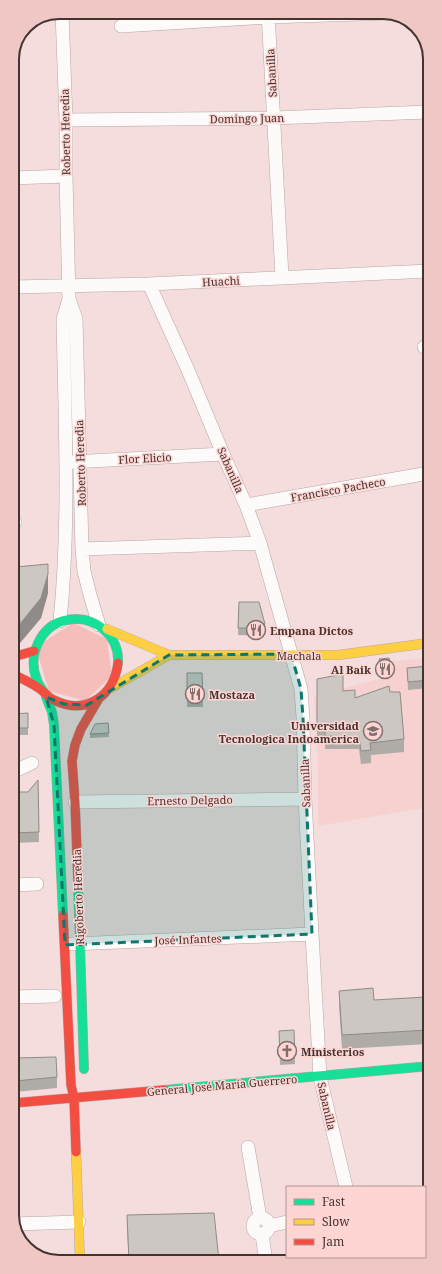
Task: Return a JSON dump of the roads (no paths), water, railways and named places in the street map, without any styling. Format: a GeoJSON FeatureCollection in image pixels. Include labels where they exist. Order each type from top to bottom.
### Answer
{"type":"FeatureCollection","features":[{"type":"Feature","properties":{"kind":"main road"},"geometry":{"type":"LineString","coordinates":[[60,621],[74,618],[87,620],[103,627]]}},
{"type":"Feature","properties":{"kind":"main road","name":"Rigoberto Heredia"},"geometry":{"type":"LineString","coordinates":[[60,621],[49,628],[39,638],[34,651],[32,665],[36,679],[45,694],[52,712],[54,725],[72,1084],[74,1098],[80,1255]]}},
{"type":"Feature","properties":{"kind":"main road","name":"Rigoberto Heredia"},"geometry":{"type":"LineString","coordinates":[[84,1079],[75,802],[72,761],[74,750],[86,719],[98,700],[111,688],[118,675],[120,660],[117,646],[103,627]]}},
{"type":"Feature","properties":{"kind":"main road","name":"Machala"},"geometry":{"type":"LineString","coordinates":[[103,627],[169,655],[338,655],[423,644]]}},
{"type":"Feature","properties":{"kind":"main road"},"geometry":{"type":"LineString","coordinates":[[19,655],[34,651]]}},
{"type":"Feature","properties":{"kind":"main road","name":"Machala"},"geometry":{"type":"LineString","coordinates":[[111,688],[169,655]]}},
{"type":"Feature","properties":{"kind":"main road"},"geometry":{"type":"LineString","coordinates":[[19,678],[45,694]]}},
{"type":"Feature","properties":{"kind":"main road","name":"Rigoberto Heredia"},"geometry":{"type":"LineString","coordinates":[[45,694],[64,704],[76,706],[87,705],[98,700]]}},
{"type":"Feature","properties":{"kind":"main road","name":"General José María Guerrero"},"geometry":{"type":"LineString","coordinates":[[19,1102],[320,1077],[423,1067]]}},
{"type":"Feature","properties":{"kind":"main road"},"geometry":{"type":"LineString","coordinates":[[74,1098],[80,1089]]}},
{"type":"Feature","properties":{"kind":"street","name":"Roberto Heredia"},"geometry":{"type":"LineString","coordinates":[[60,621],[65,556],[66,463],[63,319],[69,299],[66,120],[62,19]]}},
{"type":"Feature","properties":{"kind":"street"},"geometry":{"type":"LineString","coordinates":[[121,26],[215,19]]}},
{"type":"Feature","properties":{"kind":"street","name":"Sabanilla"},"geometry":{"type":"LineString","coordinates":[[268,19],[282,277]]}},
{"type":"Feature","properties":{"kind":"street","name":"Domingo Juan"},"geometry":{"type":"LineString","coordinates":[[66,120],[274,118],[423,112]]}},
{"type":"Feature","properties":{"kind":"street"},"geometry":{"type":"LineString","coordinates":[[19,178],[66,176]]}},
{"type":"Feature","properties":{"kind":"street","name":"Huachi"},"geometry":{"type":"LineString","coordinates":[[19,287],[149,284],[423,271]]}},
{"type":"Feature","properties":{"kind":"street","name":"Sabanilla"},"geometry":{"type":"LineString","coordinates":[[149,284],[246,505],[260,543],[301,689],[305,799],[320,1077],[346,1186]]}},
{"type":"Feature","properties":{"kind":"street","name":"Roberto Heredia"},"geometry":{"type":"LineString","coordinates":[[69,299],[76,319],[79,462],[84,571],[90,595],[103,627]]}},
{"type":"Feature","properties":{"kind":"street","name":"Flor Elicio"},"geometry":{"type":"LineString","coordinates":[[66,463],[223,454]]}},
{"type":"Feature","properties":{"kind":"street","name":"Francisco Pacheco"},"geometry":{"type":"LineString","coordinates":[[246,505],[423,474]]}},
{"type":"Feature","properties":{"kind":"street"},"geometry":{"type":"LineString","coordinates":[[82,549],[260,543]]}},
{"type":"Feature","properties":{"kind":"street"},"geometry":{"type":"LineString","coordinates":[[19,769],[32,763]]}},
{"type":"Feature","properties":{"kind":"street","name":"Ernesto Delgado"},"geometry":{"type":"LineString","coordinates":[[75,802],[305,799]]}},
{"type":"Feature","properties":{"kind":"street"},"geometry":{"type":"LineString","coordinates":[[19,885],[37,884]]}},
{"type":"Feature","properties":{"kind":"street","name":"José Infantes"},"geometry":{"type":"LineString","coordinates":[[65,945],[312,934]]}},
{"type":"Feature","properties":{"kind":"street"},"geometry":{"type":"LineString","coordinates":[[19,997],[55,996]]}},
{"type":"Feature","properties":{"kind":"street"},"geometry":{"type":"LineString","coordinates":[[248,1147],[264,1226],[266,1255]]}},
{"type":"Feature","properties":{"kind":"street"},"geometry":{"type":"LineString","coordinates":[[20,1224],[79,1222]]}},
{"type":"Feature","properties":{"kind":"street"},"geometry":{"type":"LineString","coordinates":[[264,1226],[286,1222]]}},
{"type":"Feature","properties":{"kind":"place","name":"Empana Dictos"},"geometry":{"type":"Point","coordinates":[256,630]}},
{"type":"Feature","properties":{"kind":"place","name":"Al Baik"},"geometry":{"type":"Point","coordinates":[385,669]}},
{"type":"Feature","properties":{"kind":"place","name":"Mostaza"},"geometry":{"type":"Point","coordinates":[195,694]}},
{"type":"Feature","properties":{"kind":"place","name":"Universidad Tecnologica Indoamerica"},"geometry":{"type":"Point","coordinates":[373,731]}},
{"type":"Feature","properties":{"kind":"place","name":"Ministerios"},"geometry":{"type":"Point","coordinates":[287,1051]}}]}
